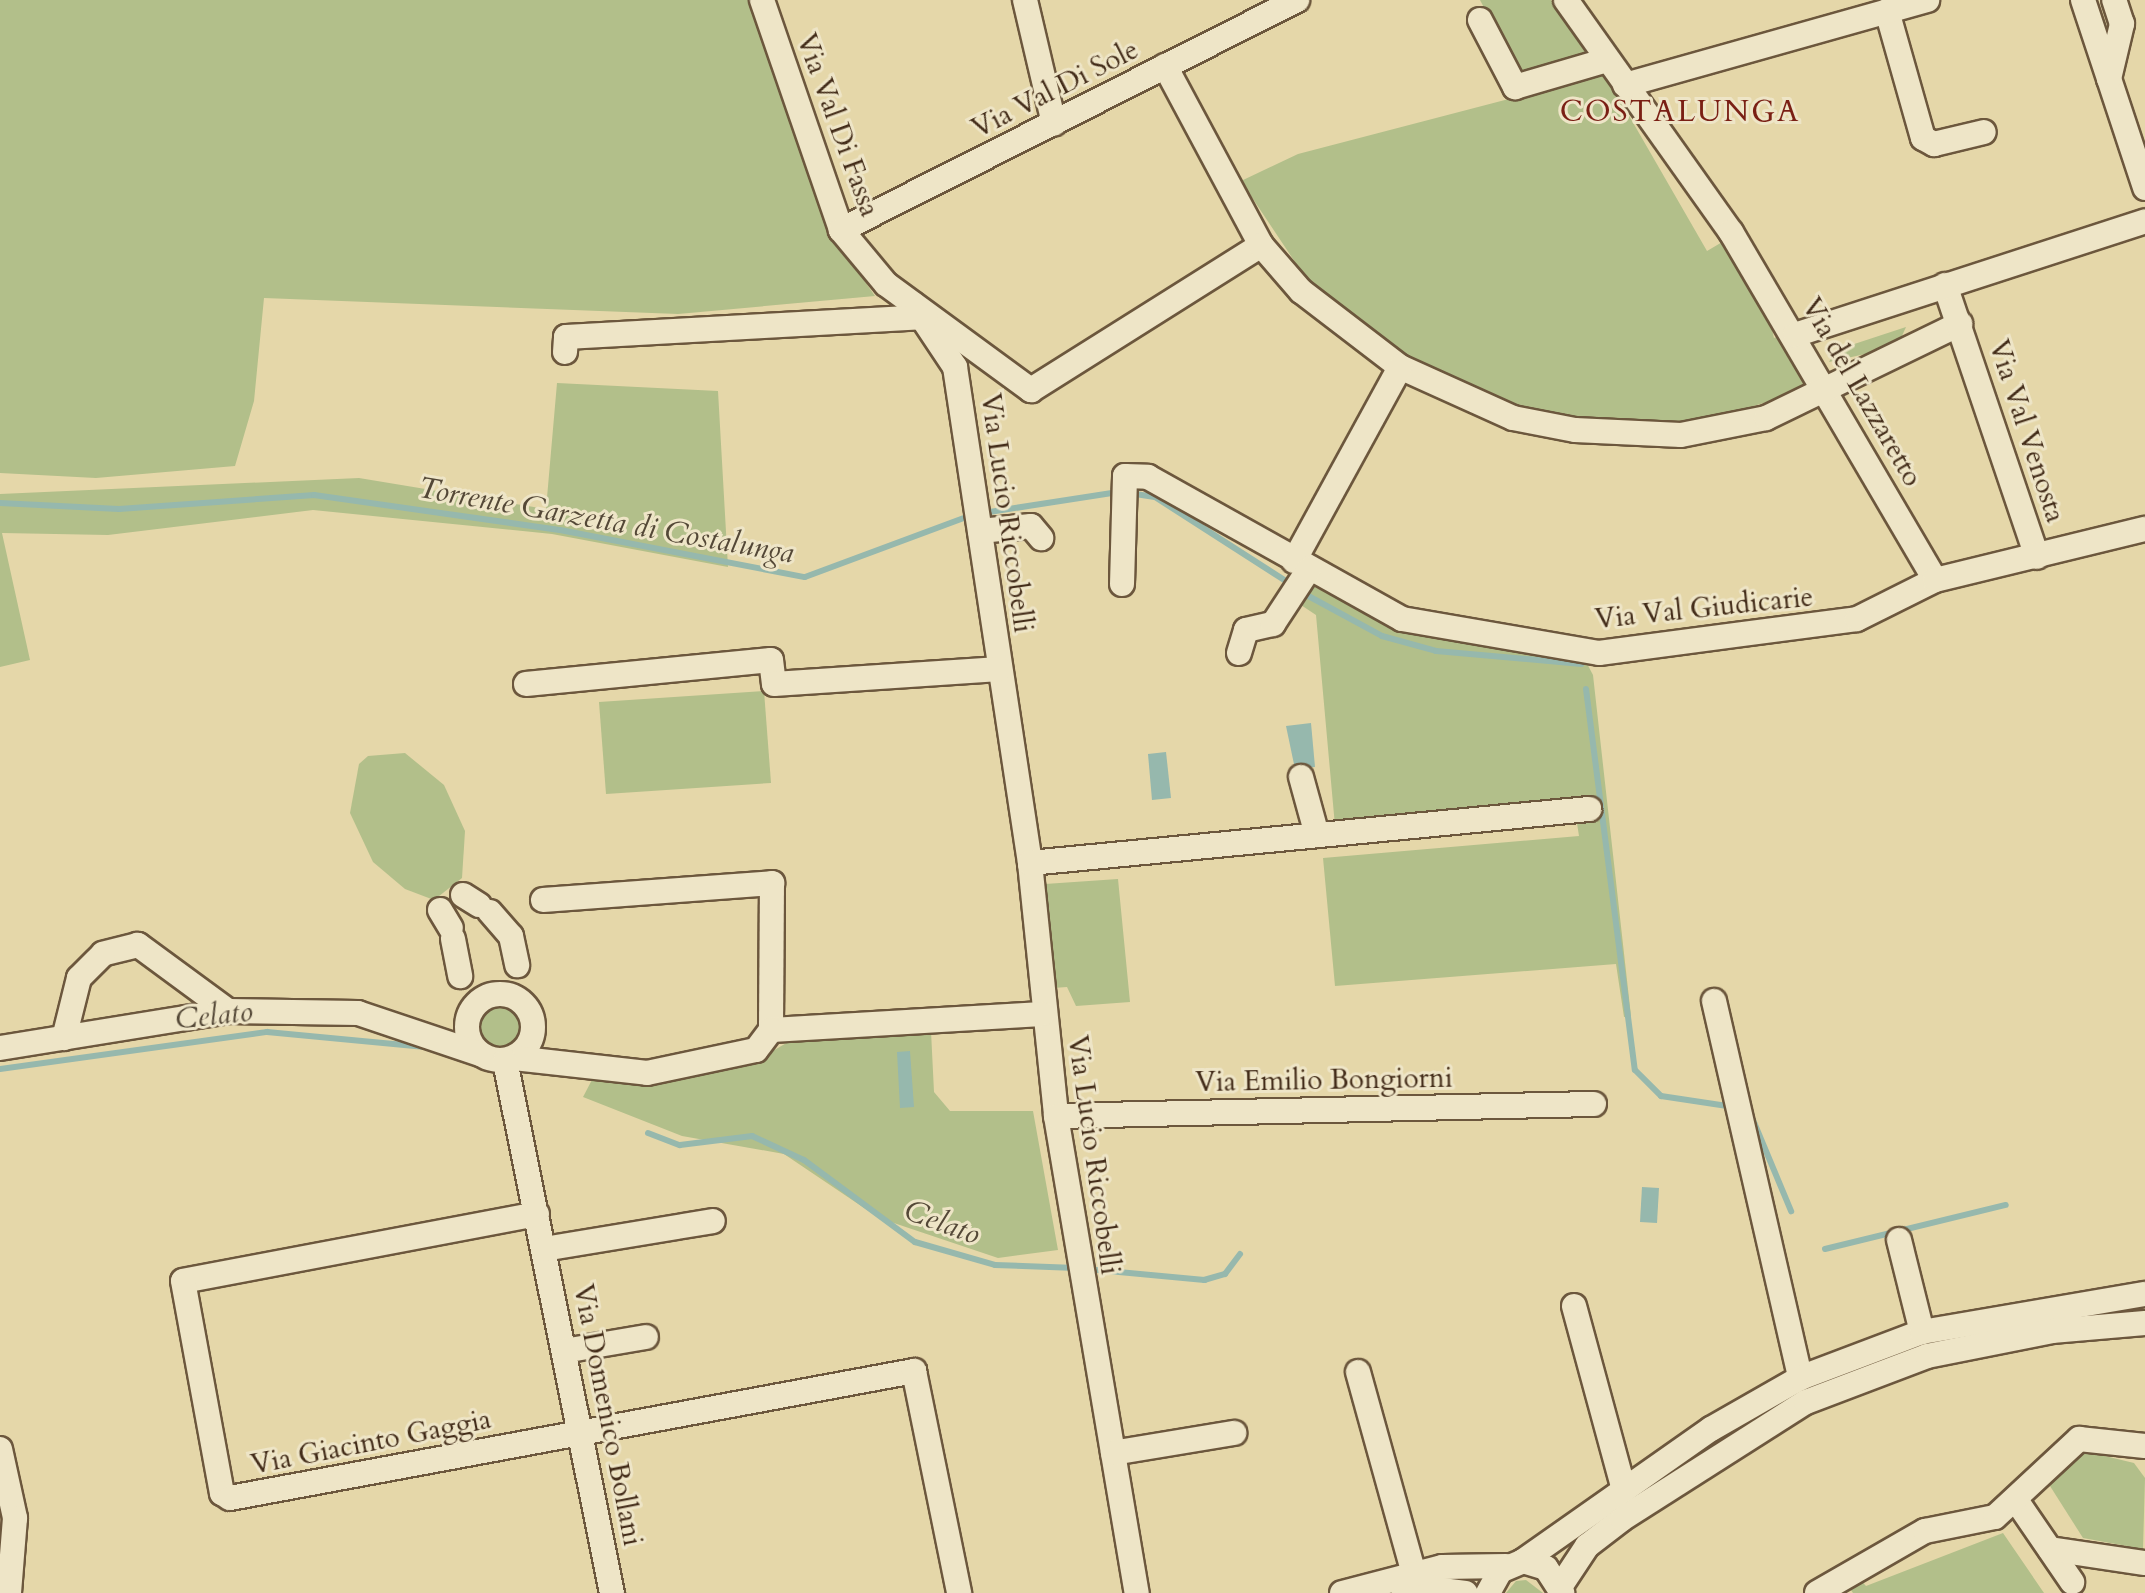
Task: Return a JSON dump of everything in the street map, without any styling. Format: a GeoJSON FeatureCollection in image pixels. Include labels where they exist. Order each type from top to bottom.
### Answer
{"type":"FeatureCollection","features":[{"type":"Feature","properties":{"kind":"street","name":"Via Val Di Fassa"},"geometry":{"type":"LineString","coordinates":[[762,0],[841,230],[919,310],[980,354],[1041,391],[1261,245]]}},
{"type":"Feature","properties":{"kind":"street"},"geometry":{"type":"LineString","coordinates":[[1025,0],[1054,124]]}},
{"type":"Feature","properties":{"kind":"street","name":"Via Val Di Sole"},"geometry":{"type":"LineString","coordinates":[[841,230],[1297,0]]}},
{"type":"Feature","properties":{"kind":"street","name":"Via del Lazzaretto"},"geometry":{"type":"LineString","coordinates":[[1566,0],[1795,335],[1935,580]]}},
{"type":"Feature","properties":{"kind":"street"},"geometry":{"type":"LineString","coordinates":[[1625,85],[1857,9],[1887,11],[1927,0]]}},
{"type":"Feature","properties":{"kind":"street"},"geometry":{"type":"LineString","coordinates":[[2083,0],[2145,188]]}},
{"type":"Feature","properties":{"kind":"street"},"geometry":{"type":"LineString","coordinates":[[2109,79],[2122,24],[2114,0]]}},
{"type":"Feature","properties":{"kind":"street"},"geometry":{"type":"LineString","coordinates":[[1887,11],[1928,143],[1984,132]]}},
{"type":"Feature","properties":{"kind":"street"},"geometry":{"type":"LineString","coordinates":[[1480,20],[1515,87],[1607,60]]}},
{"type":"Feature","properties":{"kind":"street","name":"Via Val Venosta"},"geometry":{"type":"LineString","coordinates":[[1165,66],[1261,245],[1301,291],[1400,367],[1513,418],[1627,435],[1681,435],[1766,418],[1829,391],[1847,374],[1908,355],[1960,324]]}},
{"type":"Feature","properties":{"kind":"street"},"geometry":{"type":"LineString","coordinates":[[1795,335],[2145,221]]}},
{"type":"Feature","properties":{"kind":"street","name":"Via Val Venosta"},"geometry":{"type":"LineString","coordinates":[[1945,285],[2037,557]]}},
{"type":"Feature","properties":{"kind":"street"},"geometry":{"type":"LineString","coordinates":[[565,352],[566,337],[682,336],[919,310],[955,367],[964,354],[980,354]]}},
{"type":"Feature","properties":{"kind":"street","name":"Via Lucio Riccobelli"},"geometry":{"type":"LineString","coordinates":[[955,367],[1030,863],[1043,1014],[1056,1116],[1137,1593]]}},
{"type":"Feature","properties":{"kind":"street"},"geometry":{"type":"LineString","coordinates":[[1239,653],[1246,630],[1273,624],[1299,577],[1400,367]]}},
{"type":"Feature","properties":{"kind":"street","name":"Via Val Giudicarie"},"geometry":{"type":"LineString","coordinates":[[1122,584],[1122,487],[1148,477],[1299,577],[1402,619],[1599,653],[1857,619],[1935,580]]}},
{"type":"Feature","properties":{"kind":"street"},"geometry":{"type":"LineString","coordinates":[[978,520],[1031,526],[1041,538]]}},
{"type":"Feature","properties":{"kind":"street"},"geometry":{"type":"LineString","coordinates":[[1935,580],[2145,529]]}},
{"type":"Feature","properties":{"kind":"street","name":"Via Lucio Riccobelli"},"geometry":{"type":"LineString","coordinates":[[526,684],[771,660],[774,684],[1000,669]]}},
{"type":"Feature","properties":{"kind":"street"},"geometry":{"type":"LineString","coordinates":[[1301,777],[1317,835]]}},
{"type":"Feature","properties":{"kind":"street"},"geometry":{"type":"LineString","coordinates":[[1030,863],[1589,809]]}},
{"type":"Feature","properties":{"kind":"street"},"geometry":{"type":"LineString","coordinates":[[0,1048],[228,1011],[358,1013],[480,1054],[647,1073],[756,1050],[771,1030],[766,913],[772,883],[543,900]]}},
{"type":"Feature","properties":{"kind":"street"},"geometry":{"type":"LineString","coordinates":[[477,904],[511,936],[515,980],[533,1025],[510,1059]]}},
{"type":"Feature","properties":{"kind":"street"},"geometry":{"type":"LineString","coordinates":[[448,926],[465,991],[467,1038],[480,1054]]}},
{"type":"Feature","properties":{"kind":"street"},"geometry":{"type":"LineString","coordinates":[[64,1038],[79,978],[103,954],[138,945],[228,1011]]}},
{"type":"Feature","properties":{"kind":"street"},"geometry":{"type":"LineString","coordinates":[[465,991],[515,980]]}},
{"type":"Feature","properties":{"kind":"street"},"geometry":{"type":"LineString","coordinates":[[1714,1001],[1800,1378]]}},
{"type":"Feature","properties":{"kind":"street"},"geometry":{"type":"LineString","coordinates":[[771,1030],[1043,1014]]}},
{"type":"Feature","properties":{"kind":"street","name":"Via Domenico Bollani"},"geometry":{"type":"LineString","coordinates":[[510,1059],[512,1086],[612,1593]]}},
{"type":"Feature","properties":{"kind":"street","name":"Via Emilio Bongiorni"},"geometry":{"type":"LineString","coordinates":[[1056,1116],[1594,1104]]}},
{"type":"Feature","properties":{"kind":"street","name":"Via Giacinto Gaggia"},"geometry":{"type":"LineString","coordinates":[[537,1214],[183,1281],[222,1493],[230,1498],[581,1433]]}},
{"type":"Feature","properties":{"kind":"street","name":"Via Domenico Bollani"},"geometry":{"type":"LineString","coordinates":[[544,1249],[713,1221]]}},
{"type":"Feature","properties":{"kind":"street"},"geometry":{"type":"LineString","coordinates":[[1899,1240],[1922,1332]]}},
{"type":"Feature","properties":{"kind":"street"},"geometry":{"type":"LineString","coordinates":[[1488,1593],[1515,1564],[1800,1378],[1922,1332],[2145,1294]]}},
{"type":"Feature","properties":{"kind":"street"},"geometry":{"type":"LineString","coordinates":[[1574,1306],[1624,1490]]}},
{"type":"Feature","properties":{"kind":"street"},"geometry":{"type":"LineString","coordinates":[[1342,1593],[1414,1574],[1515,1564],[1546,1568],[1561,1590],[1578,1556],[1622,1519],[1806,1402],[1940,1353],[2052,1331],[2145,1323]]}},
{"type":"Feature","properties":{"kind":"street"},"geometry":{"type":"LineString","coordinates":[[564,1351],[646,1337]]}},
{"type":"Feature","properties":{"kind":"street"},"geometry":{"type":"LineString","coordinates":[[581,1433],[914,1371],[922,1386],[959,1593]]}},
{"type":"Feature","properties":{"kind":"street"},"geometry":{"type":"LineString","coordinates":[[1358,1372],[1414,1574]]}},
{"type":"Feature","properties":{"kind":"street"},"geometry":{"type":"LineString","coordinates":[[1113,1453],[1234,1433]]}},
{"type":"Feature","properties":{"kind":"street"},"geometry":{"type":"LineString","coordinates":[[1831,1590],[1925,1531],[1995,1517],[2018,1503],[2079,1439],[2145,1446]]}},
{"type":"Feature","properties":{"kind":"street"},"geometry":{"type":"LineString","coordinates":[[0,1449],[8,1520],[9,1593]]}},
{"type":"Feature","properties":{"kind":"street"},"geometry":{"type":"LineString","coordinates":[[2018,1503],[2072,1582]]}},
{"type":"Feature","properties":{"kind":"street"},"geometry":{"type":"LineString","coordinates":[[2050,1549],[2145,1563]]}},
{"type":"Feature","properties":{"kind":"street"},"geometry":{"type":"LineString","coordinates":[[1382,1584],[1466,1593]]}},
{"type":"Feature","properties":{"kind":"green space"},"geometry":{"type":"Polygon","coordinates":[[[0,0],[748,0],[829,230],[875,296],[678,314],[264,298],[254,401],[235,466],[96,478],[0,473],[0,0]]]}},
{"type":"Feature","properties":{"kind":"green space"},"geometry":{"type":"Polygon","coordinates":[[[1480,0],[1551,0],[1589,54],[1519,75],[1480,0]]]}},
{"type":"Feature","properties":{"kind":"green space"},"geometry":{"type":"Polygon","coordinates":[[[1605,74],[1707,251],[1724,241],[1769,316],[1774,338],[1781,335],[1805,382],[1795,394],[1702,421],[1656,423],[1547,414],[1478,393],[1410,359],[1307,280],[1241,181],[1298,154],[1605,74]]]}},
{"type":"Feature","properties":{"kind":"green space"},"geometry":{"type":"Polygon","coordinates":[[[1906,327],[1897,347],[1829,362],[1836,350],[1906,327]]]}},
{"type":"Feature","properties":{"kind":"green space"},"geometry":{"type":"Polygon","coordinates":[[[557,383],[718,391],[728,567],[552,534],[313,510],[108,535],[2,533],[30,660],[0,667],[0,494],[359,478],[546,509],[557,383]]]}},
{"type":"Feature","properties":{"kind":"green space"},"geometry":{"type":"Polygon","coordinates":[[[1307,583],[1400,629],[1584,658],[1593,675],[1631,1016],[1624,1017],[1616,964],[1335,986],[1323,858],[1579,836],[1576,817],[1335,826],[1316,615],[1295,601],[1307,583]]]}},
{"type":"Feature","properties":{"kind":"green space"},"geometry":{"type":"Polygon","coordinates":[[[764,691],[771,783],[606,794],[599,702],[764,691]]]}},
{"type":"Feature","properties":{"kind":"green space"},"geometry":{"type":"Polygon","coordinates":[[[405,753],[444,785],[465,831],[462,878],[434,900],[405,889],[373,862],[350,813],[359,764],[368,756],[405,753]]]}},
{"type":"Feature","properties":{"kind":"green space"},"geometry":{"type":"Polygon","coordinates":[[[1118,879],[1130,1002],[1076,1006],[1067,987],[1053,988],[1045,884],[1118,879]]]}},
{"type":"Feature","properties":{"kind":"green space"},"geometry":{"type":"Polygon","coordinates":[[[499,1004],[515,1011],[522,1027],[515,1043],[499,1050],[483,1043],[476,1027],[483,1011],[499,1004]]]}},
{"type":"Feature","properties":{"kind":"green space"},"geometry":{"type":"Polygon","coordinates":[[[931,1031],[934,1092],[950,1111],[1033,1111],[1058,1250],[998,1258],[879,1218],[784,1154],[682,1136],[583,1097],[594,1076],[754,1062],[795,1038],[931,1031]]]}},
{"type":"Feature","properties":{"kind":"green space"},"geometry":{"type":"Polygon","coordinates":[[[2076,1449],[2134,1463],[2145,1478],[2143,1549],[2083,1538],[2050,1486],[2076,1449]]]}},
{"type":"Feature","properties":{"kind":"green space"},"geometry":{"type":"Polygon","coordinates":[[[2003,1533],[2044,1593],[1853,1593],[1848,1586],[1859,1578],[1866,1586],[2003,1533]]]}},
{"type":"Feature","properties":{"kind":"green space"},"geometry":{"type":"Polygon","coordinates":[[[1526,1580],[1543,1593],[1506,1593],[1516,1581],[1526,1580]]]}},
{"type":"Feature","properties":{"kind":"water"},"geometry":{"type":"Polygon","coordinates":[[[1311,723],[1315,767],[1295,769],[1286,726],[1311,723]]]}},
{"type":"Feature","properties":{"kind":"water"},"geometry":{"type":"Polygon","coordinates":[[[1166,752],[1171,798],[1152,800],[1148,754],[1166,752]]]}},
{"type":"Feature","properties":{"kind":"water"},"geometry":{"type":"Polygon","coordinates":[[[910,1051],[914,1107],[900,1108],[897,1052],[910,1051]]]}},
{"type":"Feature","properties":{"kind":"water"},"geometry":{"type":"Polygon","coordinates":[[[1642,1187],[1659,1188],[1657,1223],[1640,1222],[1642,1187]]]}},
{"type":"Feature","properties":{"kind":"waterway","name":"Torrente Garzetta di Costalunga"},"geometry":{"type":"LineString","coordinates":[[983,513],[1118,492]]}},
{"type":"Feature","properties":{"kind":"waterway","name":"Torrente Garzetta di Costalunga"},"geometry":{"type":"LineString","coordinates":[[1129,493],[1155,497],[1292,585]]}},
{"type":"Feature","properties":{"kind":"waterway","name":"Torrente Garzetta di Costalunga"},"geometry":{"type":"LineString","coordinates":[[0,503],[119,509],[314,495],[560,530],[805,577],[972,515]]}},
{"type":"Feature","properties":{"kind":"waterway","name":"Torrente Garzetta di Costalunga"},"geometry":{"type":"LineString","coordinates":[[1301,592],[1382,636],[1436,651],[1581,664]]}},
{"type":"Feature","properties":{"kind":"waterway","name":"Torrente Garzetta di Costalunga"},"geometry":{"type":"LineString","coordinates":[[1586,689],[1635,1070],[1661,1096],[1727,1106]]}},
{"type":"Feature","properties":{"kind":"waterway","name":"Celato"},"geometry":{"type":"LineString","coordinates":[[0,1069],[267,1032],[425,1047]]}},
{"type":"Feature","properties":{"kind":"waterway","name":"Torrente Garzetta di Costalunga"},"geometry":{"type":"LineString","coordinates":[[1753,1120],[1791,1211]]}},
{"type":"Feature","properties":{"kind":"waterway","name":"Celato"},"geometry":{"type":"LineString","coordinates":[[648,1133],[680,1145],[752,1136],[804,1160],[915,1242],[995,1265],[1076,1268]]}},
{"type":"Feature","properties":{"kind":"waterway"},"geometry":{"type":"LineString","coordinates":[[1825,1249],[2006,1205]]}},
{"type":"Feature","properties":{"kind":"waterway","name":"Celato"},"geometry":{"type":"LineString","coordinates":[[1087,1269],[1204,1280],[1225,1274],[1240,1254]]}},
{"type":"Feature","properties":{"kind":"district","name":"COSTALUNGA"},"geometry":{"type":"Point","coordinates":[1680,112]}}]}
